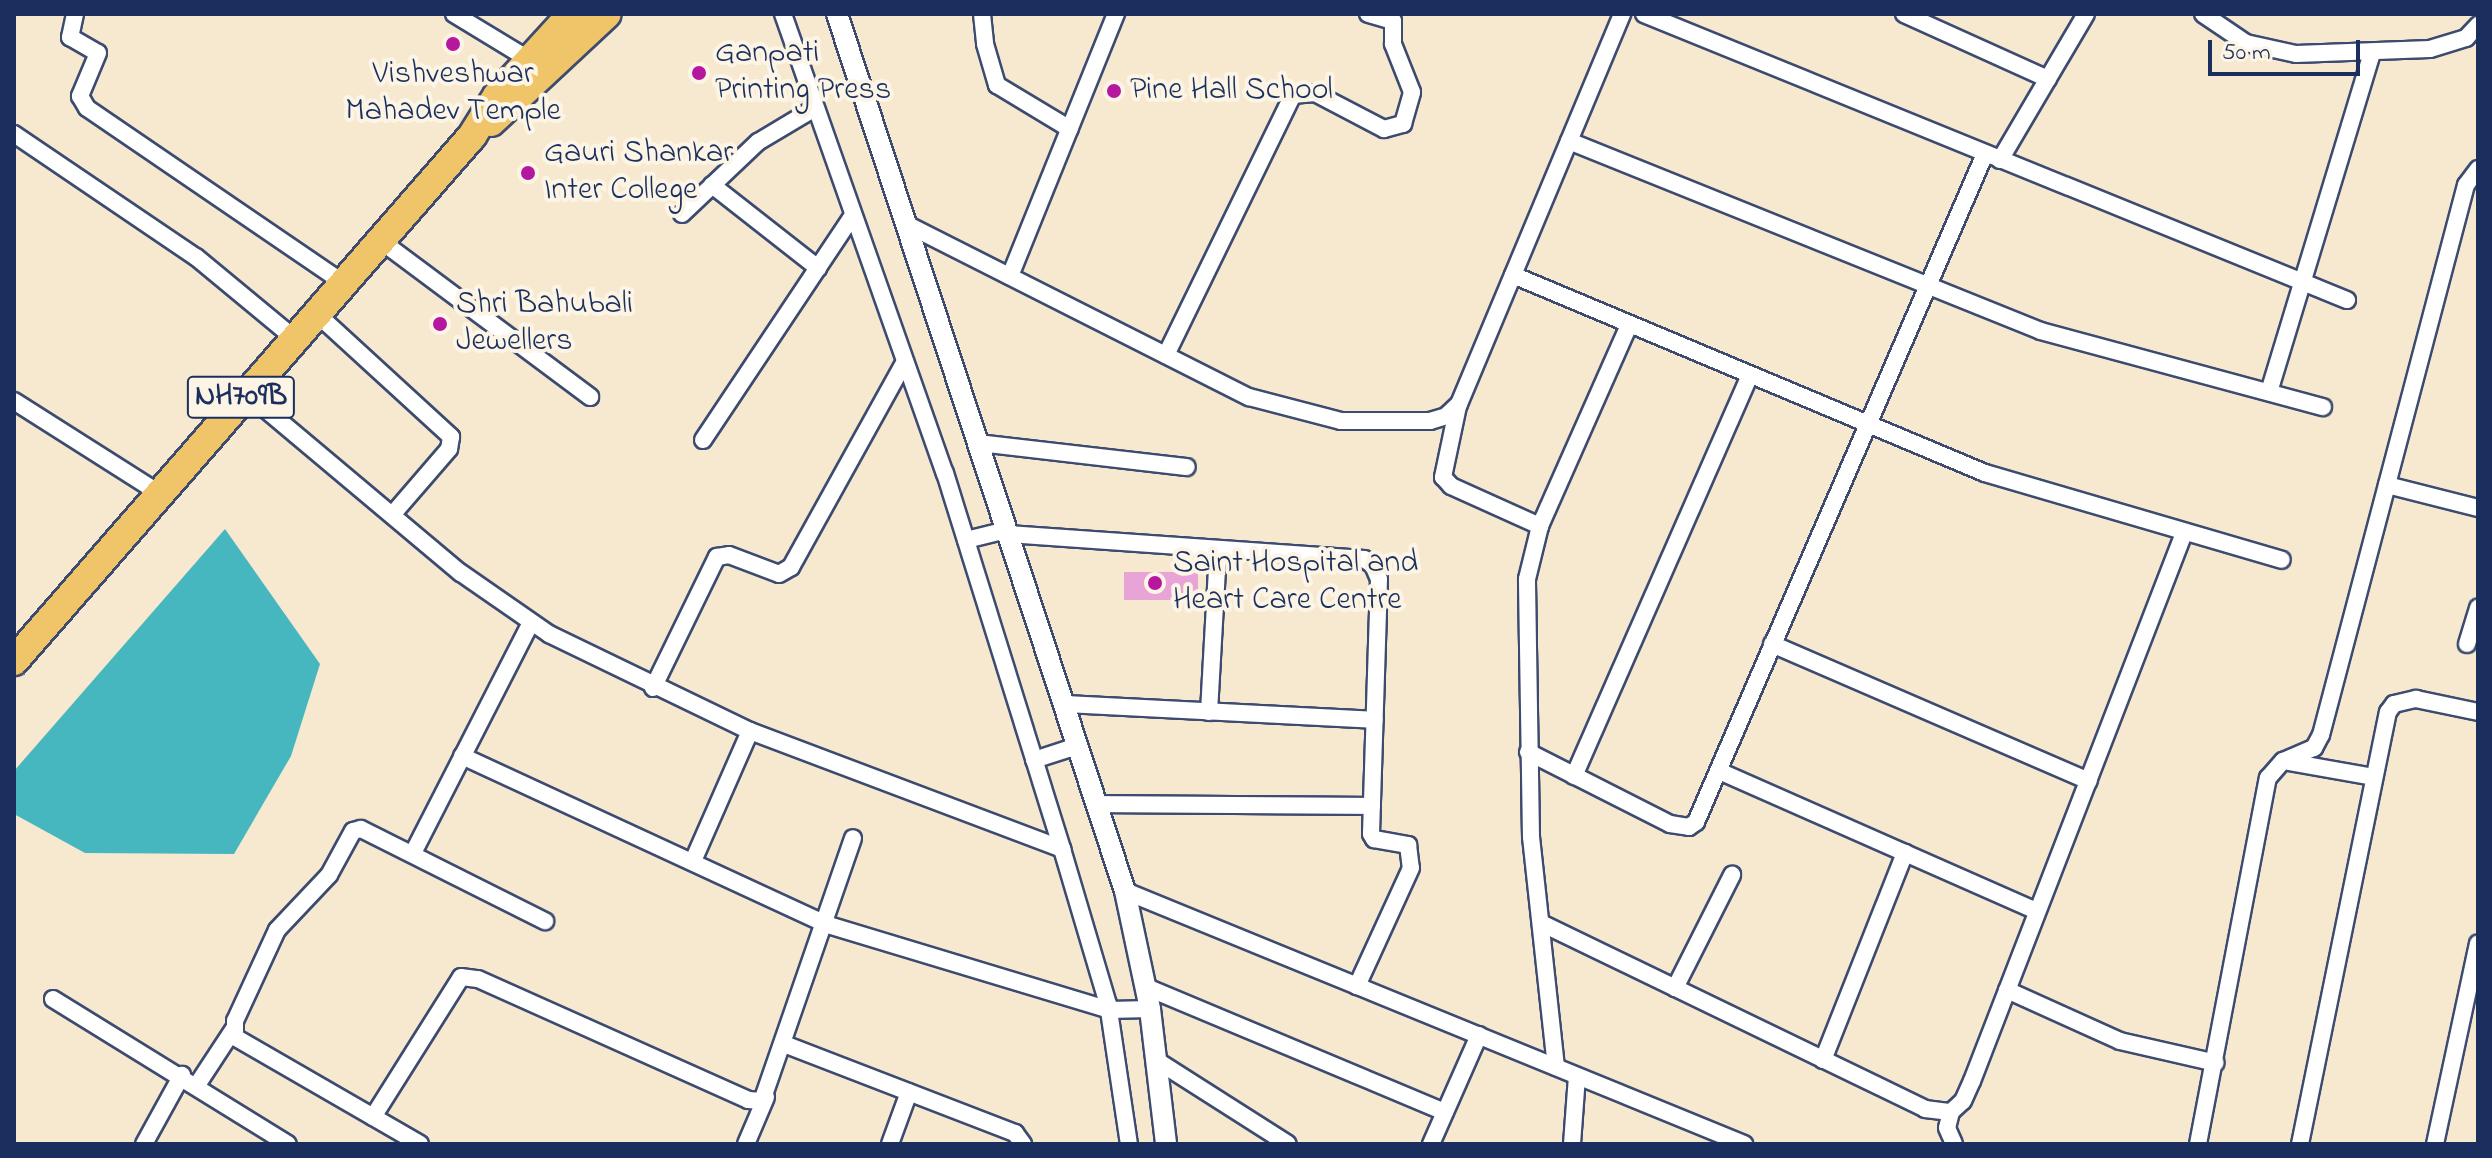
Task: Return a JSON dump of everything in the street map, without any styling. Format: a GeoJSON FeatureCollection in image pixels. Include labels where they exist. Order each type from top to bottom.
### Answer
{"type":"FeatureCollection","features":[{"type":"Feature","properties":{"kind":"highway","name":"NH709B"},"geometry":{"type":"LineString","coordinates":[[14,661],[245,392],[472,136],[528,59],[572,14]]}},
{"type":"Feature","properties":{"kind":"highway","name":"NH709B"},"geometry":{"type":"LineString","coordinates":[[472,136],[514,104],[607,14]]}},
{"type":"Feature","properties":{"kind":"street"},"geometry":{"type":"LineString","coordinates":[[75,14],[70,37],[98,53],[82,87],[87,108],[344,283]]}},
{"type":"Feature","properties":{"kind":"street"},"geometry":{"type":"LineString","coordinates":[[454,14],[528,59]]}},
{"type":"Feature","properties":{"kind":"street"},"geometry":{"type":"LineString","coordinates":[[783,14],[904,363],[971,539],[1062,849],[1114,1010],[1129,1144]]}},
{"type":"Feature","properties":{"kind":"street"},"geometry":{"type":"LineString","coordinates":[[837,14],[979,443],[1003,532],[1064,704],[1072,748],[1096,804],[1125,891],[1146,987],[1144,1009],[1156,1060],[1166,1144]]}},
{"type":"Feature","properties":{"kind":"street"},"geometry":{"type":"LineString","coordinates":[[982,14],[997,85],[1070,129]]}},
{"type":"Feature","properties":{"kind":"street"},"geometry":{"type":"LineString","coordinates":[[1010,276],[1116,14]]}},
{"type":"Feature","properties":{"kind":"street"},"geometry":{"type":"LineString","coordinates":[[1166,355],[1293,95],[1315,93],[1384,129],[1403,124],[1412,92],[1393,44],[1393,21],[1368,14]]}},
{"type":"Feature","properties":{"kind":"street"},"geometry":{"type":"LineString","coordinates":[[1540,526],[1451,486],[1443,477],[1459,404],[1622,14]]}},
{"type":"Feature","properties":{"kind":"street"},"geometry":{"type":"LineString","coordinates":[[1644,14],[2347,300]]}},
{"type":"Feature","properties":{"kind":"street"},"geometry":{"type":"LineString","coordinates":[[1904,14],[2048,79]]}},
{"type":"Feature","properties":{"kind":"street"},"geometry":{"type":"LineString","coordinates":[[1528,752],[1680,828],[1696,822],[1865,423],[1928,287],[1992,157],[2048,79],[2086,14]]}},
{"type":"Feature","properties":{"kind":"street"},"geometry":{"type":"LineString","coordinates":[[2203,14],[2268,51],[2372,52],[2451,45],[2478,25]]}},
{"type":"Feature","properties":{"kind":"street"},"geometry":{"type":"LineString","coordinates":[[2269,392],[2372,52]]}},
{"type":"Feature","properties":{"kind":"street"},"geometry":{"type":"LineString","coordinates":[[682,214],[758,142],[815,108]]}},
{"type":"Feature","properties":{"kind":"street"},"geometry":{"type":"LineString","coordinates":[[14,134],[196,257],[295,339]]}},
{"type":"Feature","properties":{"kind":"street"},"geometry":{"type":"LineString","coordinates":[[1569,141],[2041,331],[2323,407]]}},
{"type":"Feature","properties":{"kind":"street"},"geometry":{"type":"LineString","coordinates":[[2198,1144],[2216,1063],[2268,778],[2283,761],[2304,756],[2321,735],[2466,185],[2478,169]]}},
{"type":"Feature","properties":{"kind":"street"},"geometry":{"type":"LineString","coordinates":[[712,185],[818,268]]}},
{"type":"Feature","properties":{"kind":"street"},"geometry":{"type":"LineString","coordinates":[[703,440],[853,215]]}},
{"type":"Feature","properties":{"kind":"street"},"geometry":{"type":"LineString","coordinates":[[908,225],[1249,397],[1309,416],[1411,425],[1446,416],[1459,404]]}},
{"type":"Feature","properties":{"kind":"street"},"geometry":{"type":"LineString","coordinates":[[381,241],[590,397]]}},
{"type":"Feature","properties":{"kind":"street"},"geometry":{"type":"LineString","coordinates":[[1513,275],[1985,473],[2282,560]]}},
{"type":"Feature","properties":{"kind":"street"},"geometry":{"type":"LineString","coordinates":[[317,314],[451,437],[449,449],[392,515]]}},
{"type":"Feature","properties":{"kind":"street"},"geometry":{"type":"LineString","coordinates":[[1556,1067],[1528,752],[1527,579],[1540,526],[1629,325]]}},
{"type":"Feature","properties":{"kind":"street"},"geometry":{"type":"LineString","coordinates":[[653,688],[717,557],[729,555],[779,574],[791,567],[904,363]]}},
{"type":"Feature","properties":{"kind":"street"},"geometry":{"type":"LineString","coordinates":[[1574,776],[1750,375]]}},
{"type":"Feature","properties":{"kind":"street"},"geometry":{"type":"LineString","coordinates":[[245,392],[392,515],[531,622],[653,688],[750,731],[1062,849]]}},
{"type":"Feature","properties":{"kind":"street"},"geometry":{"type":"LineString","coordinates":[[14,401],[159,493]]}},
{"type":"Feature","properties":{"kind":"street"},"geometry":{"type":"LineString","coordinates":[[979,443],[1187,467]]}},
{"type":"Feature","properties":{"kind":"street"},"geometry":{"type":"LineString","coordinates":[[2387,485],[2478,508]]}},
{"type":"Feature","properties":{"kind":"street"},"geometry":{"type":"LineString","coordinates":[[971,539],[1003,532],[1364,559],[1373,565],[1379,579],[1372,806],[1374,839],[1404,842],[1411,851],[1411,868],[1357,986]]}},
{"type":"Feature","properties":{"kind":"street"},"geometry":{"type":"LineString","coordinates":[[1954,1144],[1947,1128],[1951,1112],[1963,1101],[2184,533]]}},
{"type":"Feature","properties":{"kind":"street"},"geometry":{"type":"LineString","coordinates":[[1209,712],[1218,549]]}},
{"type":"Feature","properties":{"kind":"street"},"geometry":{"type":"LineString","coordinates":[[2467,644],[2478,608]]}},
{"type":"Feature","properties":{"kind":"street"},"geometry":{"type":"LineString","coordinates":[[413,853],[531,622]]}},
{"type":"Feature","properties":{"kind":"street"},"geometry":{"type":"LineString","coordinates":[[1772,644],[2089,781]]}},
{"type":"Feature","properties":{"kind":"street"},"geometry":{"type":"LineString","coordinates":[[2300,1144],[2374,777],[2394,704],[2416,699],[2478,712]]}},
{"type":"Feature","properties":{"kind":"street"},"geometry":{"type":"LineString","coordinates":[[1064,704],[1375,720]]}},
{"type":"Feature","properties":{"kind":"street"},"geometry":{"type":"LineString","coordinates":[[693,861],[750,731]]}},
{"type":"Feature","properties":{"kind":"street"},"geometry":{"type":"LineString","coordinates":[[1038,759],[1072,748]]}},
{"type":"Feature","properties":{"kind":"street"},"geometry":{"type":"LineString","coordinates":[[462,756],[825,924],[1114,1010],[1144,1009]]}},
{"type":"Feature","properties":{"kind":"street"},"geometry":{"type":"LineString","coordinates":[[2283,761],[2374,777]]}},
{"type":"Feature","properties":{"kind":"street"},"geometry":{"type":"LineString","coordinates":[[1719,771],[2037,911]]}},
{"type":"Feature","properties":{"kind":"street"},"geometry":{"type":"LineString","coordinates":[[1096,804],[1372,806]]}},
{"type":"Feature","properties":{"kind":"street"},"geometry":{"type":"LineString","coordinates":[[197,1085],[233,1030],[277,930],[329,875],[353,831],[370,831],[545,921]]}},
{"type":"Feature","properties":{"kind":"street"},"geometry":{"type":"LineString","coordinates":[[746,1144],[766,1097],[853,838]]}},
{"type":"Feature","properties":{"kind":"street"},"geometry":{"type":"LineString","coordinates":[[1823,1060],[1905,853]]}},
{"type":"Feature","properties":{"kind":"street"},"geometry":{"type":"LineString","coordinates":[[1675,988],[1732,875]]}},
{"type":"Feature","properties":{"kind":"street"},"geometry":{"type":"LineString","coordinates":[[1125,891],[1744,1144]]}},
{"type":"Feature","properties":{"kind":"street"},"geometry":{"type":"LineString","coordinates":[[1541,923],[1925,1109],[1951,1112]]}},
{"type":"Feature","properties":{"kind":"street"},"geometry":{"type":"LineString","coordinates":[[2435,1144],[2478,944]]}},
{"type":"Feature","properties":{"kind":"street"},"geometry":{"type":"LineString","coordinates":[[373,1117],[461,977],[478,979],[748,1100],[766,1097]]}},
{"type":"Feature","properties":{"kind":"street"},"geometry":{"type":"LineString","coordinates":[[1146,987],[1445,1112]]}},
{"type":"Feature","properties":{"kind":"street"},"geometry":{"type":"LineString","coordinates":[[2007,990],[2120,1041],[2216,1063]]}},
{"type":"Feature","properties":{"kind":"street"},"geometry":{"type":"LineString","coordinates":[[53,999],[182,1075],[288,1144]]}},
{"type":"Feature","properties":{"kind":"street"},"geometry":{"type":"LineString","coordinates":[[233,1030],[240,1042],[373,1117],[400,1139],[420,1144]]}},
{"type":"Feature","properties":{"kind":"street"},"geometry":{"type":"LineString","coordinates":[[1431,1144],[1479,1035]]}},
{"type":"Feature","properties":{"kind":"street"},"geometry":{"type":"LineString","coordinates":[[784,1044],[1015,1133],[1023,1144]]}},
{"type":"Feature","properties":{"kind":"street"},"geometry":{"type":"LineString","coordinates":[[1156,1060],[1288,1144]]}},
{"type":"Feature","properties":{"kind":"street"},"geometry":{"type":"LineString","coordinates":[[144,1144],[182,1075]]}},
{"type":"Feature","properties":{"kind":"street"},"geometry":{"type":"LineString","coordinates":[[1572,1144],[1577,1076]]}},
{"type":"Feature","properties":{"kind":"street"},"geometry":{"type":"LineString","coordinates":[[890,1144],[909,1092]]}},
{"type":"Feature","properties":{"kind":"water"},"geometry":{"type":"Polygon","coordinates":[[[225,529],[320,664],[291,756],[234,854],[85,853],[14,814],[14,771],[225,529]]]}},
{"type":"Feature","properties":{"kind":"building"},"geometry":{"type":"Polygon","coordinates":[[[1124,572],[1198,572],[1198,600],[1124,600],[1124,572]]]}},
{"type":"Feature","properties":{"kind":"place","name":"Vishveshwar Mahadev Temple"},"geometry":{"type":"Point","coordinates":[453,44]}},
{"type":"Feature","properties":{"kind":"place","name":"Ganpati Printing Press"},"geometry":{"type":"Point","coordinates":[699,73]}},
{"type":"Feature","properties":{"kind":"place","name":"Pine Hall School"},"geometry":{"type":"Point","coordinates":[1114,91]}},
{"type":"Feature","properties":{"kind":"place","name":"Gauri Shankar Inter College"},"geometry":{"type":"Point","coordinates":[528,173]}},
{"type":"Feature","properties":{"kind":"place","name":"Shri Bahubali Jewellers"},"geometry":{"type":"Point","coordinates":[440,324]}},
{"type":"Feature","properties":{"kind":"place","name":"Saint Hospital and Heart Care Centre"},"geometry":{"type":"Point","coordinates":[1155,583]}}]}
